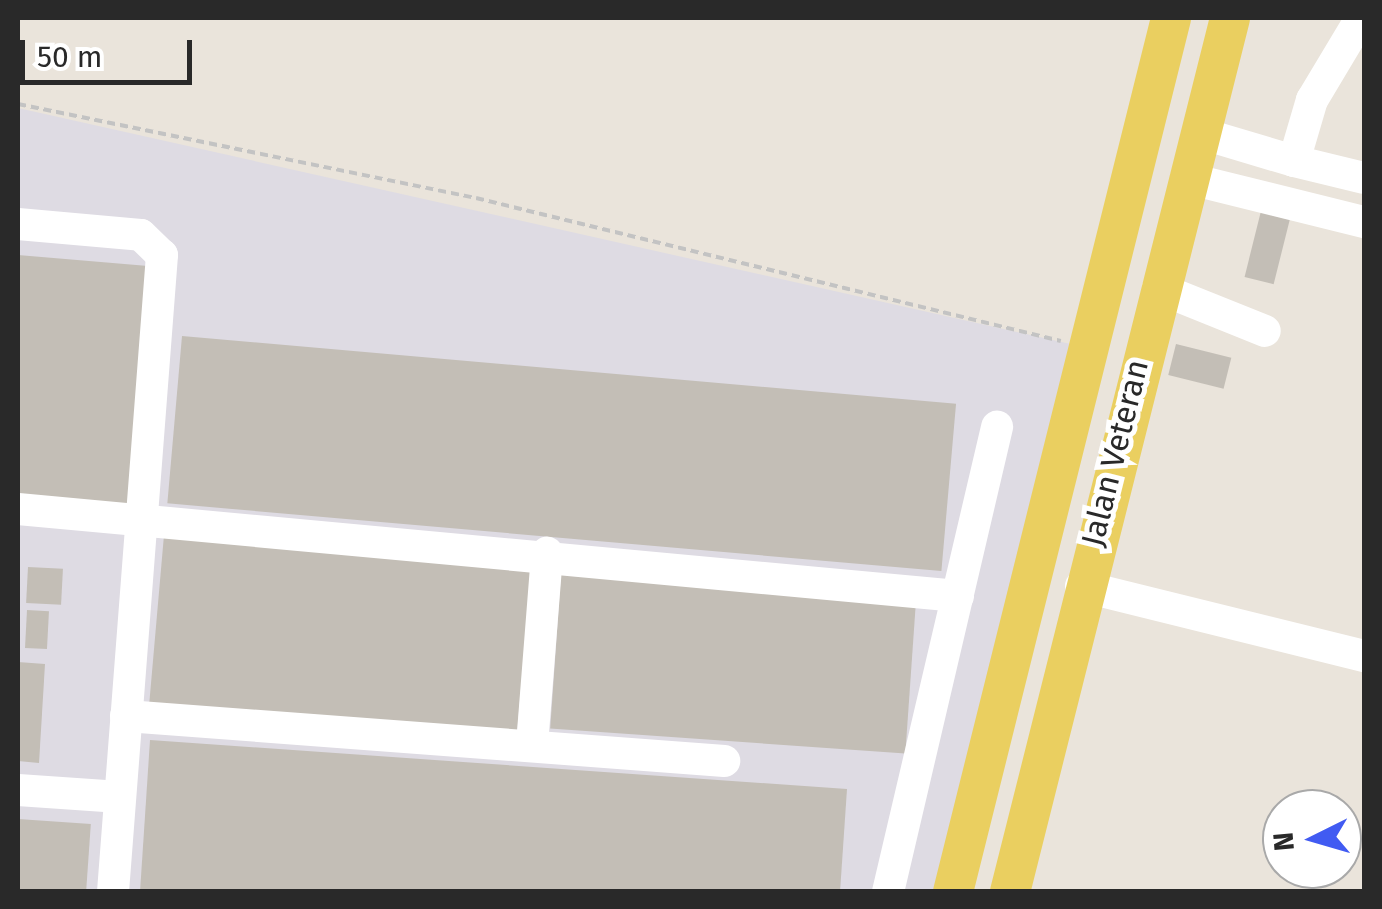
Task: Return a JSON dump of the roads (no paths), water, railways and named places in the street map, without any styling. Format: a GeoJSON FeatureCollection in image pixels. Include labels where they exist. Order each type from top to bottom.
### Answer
{"type":"FeatureCollection","features":[{"type":"Feature","properties":{"kind":"main road","name":"Jalan Veteran"},"geometry":{"type":"LineString","coordinates":[[954,892],[1084,347],[1171,18]]}},
{"type":"Feature","properties":{"kind":"main road","name":"Jalan Veteran"},"geometry":{"type":"LineString","coordinates":[[1010,892],[1081,586],[1230,18]]}},
{"type":"Feature","properties":{"kind":"lane"},"geometry":{"type":"LineString","coordinates":[[1294,161],[1312,100],[1361,18]]}},
{"type":"Feature","properties":{"kind":"lane"},"geometry":{"type":"LineString","coordinates":[[1200,133],[1364,178]]}},
{"type":"Feature","properties":{"kind":"lane"},"geometry":{"type":"LineString","coordinates":[[1186,178],[1364,222]]}},
{"type":"Feature","properties":{"kind":"lane"},"geometry":{"type":"LineString","coordinates":[[18,224],[141,236],[159,245],[113,892]]}},
{"type":"Feature","properties":{"kind":"lane"},"geometry":{"type":"LineString","coordinates":[[1158,288],[1265,331]]}},
{"type":"Feature","properties":{"kind":"lane"},"geometry":{"type":"LineString","coordinates":[[888,892],[998,427]]}},
{"type":"Feature","properties":{"kind":"lane"},"geometry":{"type":"LineString","coordinates":[[18,509],[546,553],[958,596]]}},
{"type":"Feature","properties":{"kind":"lane"},"geometry":{"type":"LineString","coordinates":[[532,746],[546,553]]}},
{"type":"Feature","properties":{"kind":"lane"},"geometry":{"type":"LineString","coordinates":[[1081,586],[1364,656]]}},
{"type":"Feature","properties":{"kind":"lane"},"geometry":{"type":"LineString","coordinates":[[126,716],[724,761]]}},
{"type":"Feature","properties":{"kind":"lane"},"geometry":{"type":"LineString","coordinates":[[18,790],[120,797]]}}]}
